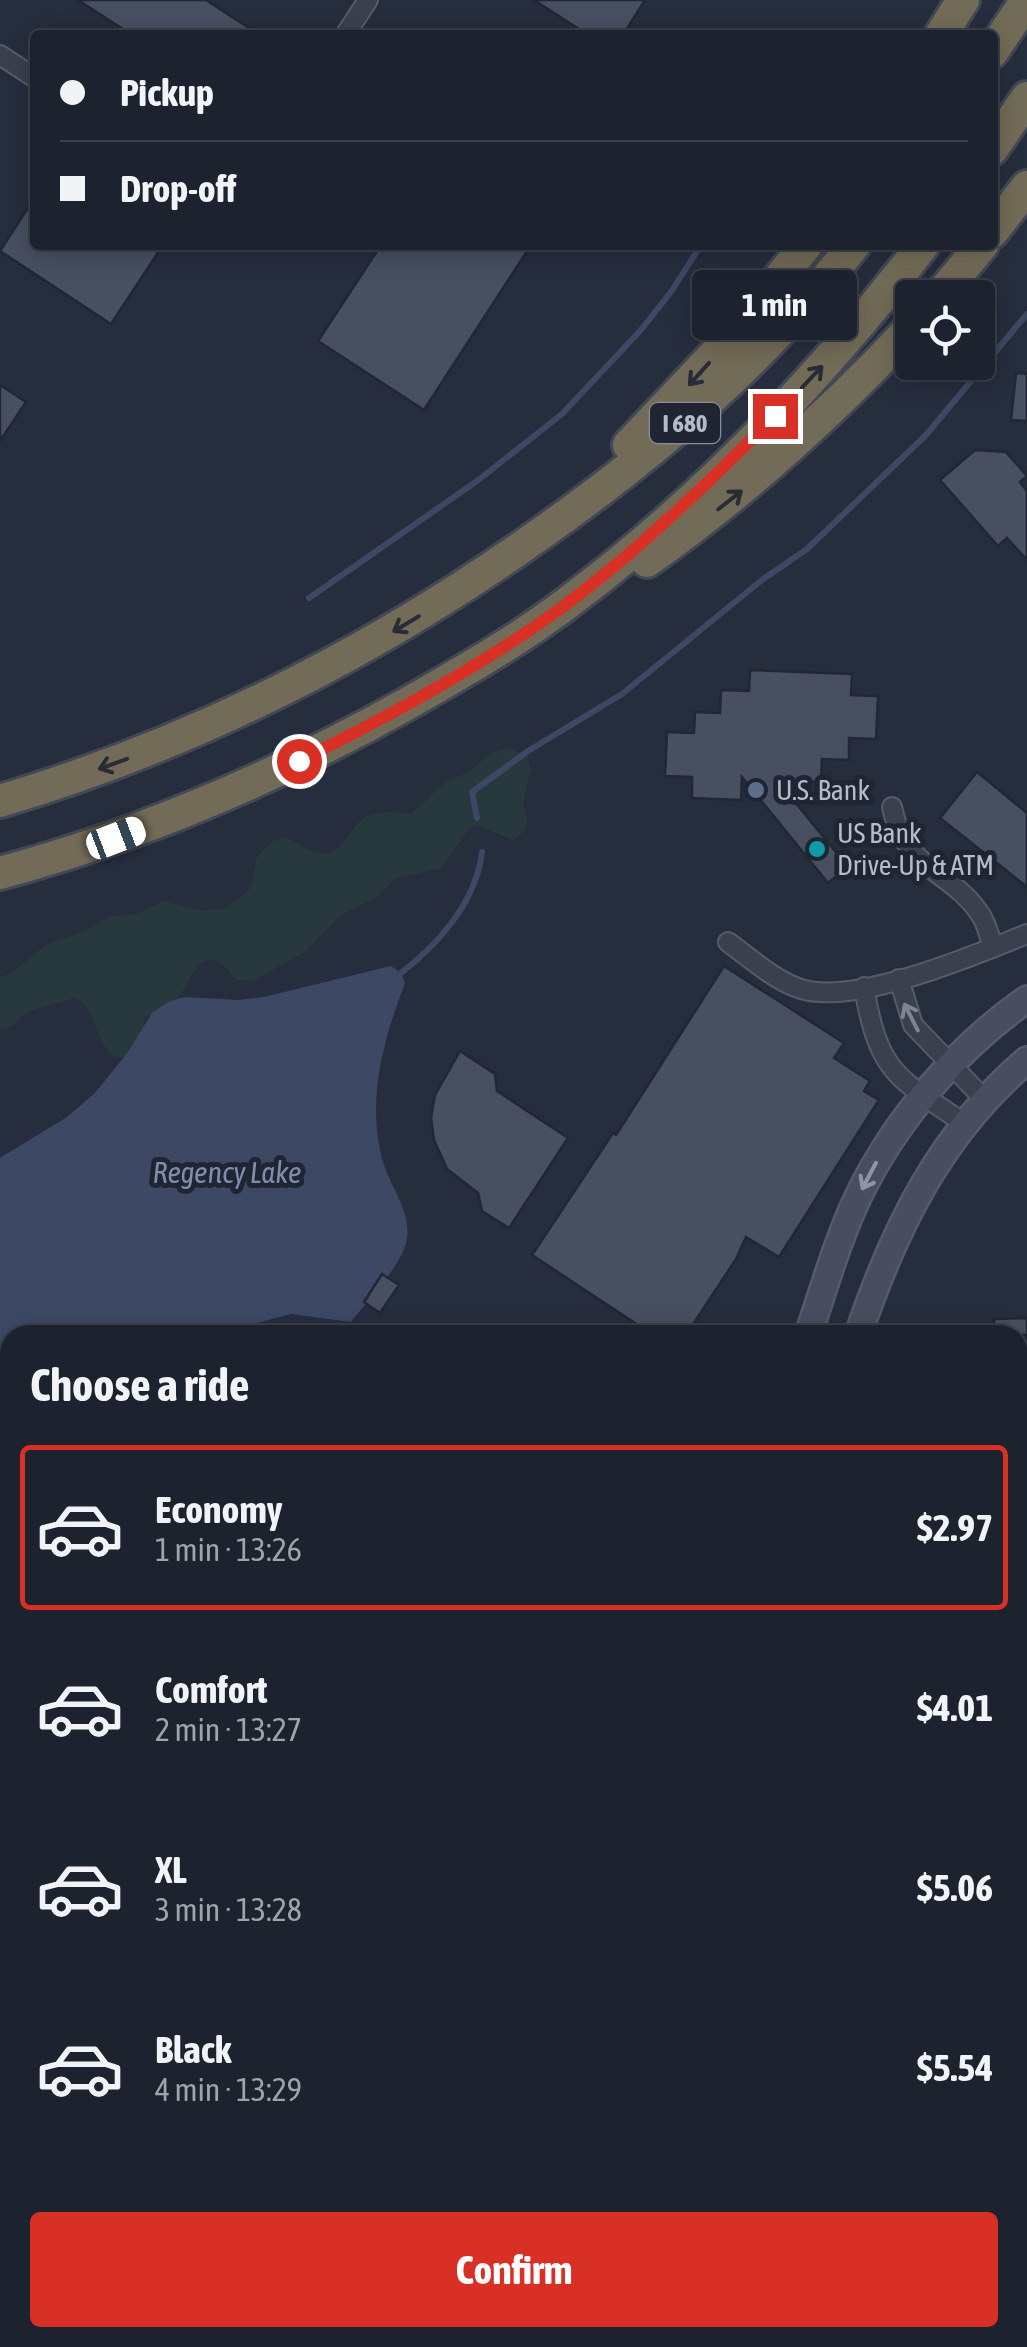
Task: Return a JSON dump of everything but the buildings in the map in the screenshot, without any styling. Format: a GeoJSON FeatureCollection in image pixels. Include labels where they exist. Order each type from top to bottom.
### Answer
{"type":"FeatureCollection","features":[{"type":"Feature","properties":{"kind":"highway"},"geometry":{"type":"LineString","coordinates":[[944,30],[962,0]]}},
{"type":"Feature","properties":{"kind":"highway"},"geometry":{"type":"LineString","coordinates":[[998,43],[1027,0]]}},
{"type":"Feature","properties":{"kind":"highway"},"geometry":{"type":"LineString","coordinates":[[998,141],[1027,98]]}},
{"type":"Feature","properties":{"kind":"highway"},"geometry":{"type":"LineString","coordinates":[[998,224],[1027,187]]}},
{"type":"Feature","properties":{"kind":"highway"},"geometry":{"type":"LineString","coordinates":[[488,571],[567,503],[678,397],[802,250]]}},
{"type":"Feature","properties":{"kind":"highway","name":"I 680"},"geometry":{"type":"LineString","coordinates":[[0,800],[130,758],[250,708],[400,628],[628,471],[709,402],[777,335],[850,250]]}},
{"type":"Feature","properties":{"kind":"highway","name":"I 680"},"geometry":{"type":"LineString","coordinates":[[0,874],[116,838],[256,782],[378,720],[531,629],[612,568],[736,455],[827,361],[920,250]]}},
{"type":"Feature","properties":{"kind":"highway"},"geometry":{"type":"LineString","coordinates":[[953,280],[978,250]]}},
{"type":"Feature","properties":{"kind":"highway"},"geometry":{"type":"LineString","coordinates":[[531,629],[648,560],[744,488],[808,434],[895,344]]}},
{"type":"Feature","properties":{"kind":"main road"},"geometry":{"type":"LineString","coordinates":[[812,1325],[858,1197],[888,1144],[950,1066],[1027,999]]}},
{"type":"Feature","properties":{"kind":"main road"},"geometry":{"type":"LineString","coordinates":[[861,1325],[908,1209],[964,1123],[1027,1060]]}},
{"type":"Feature","properties":{"kind":"street"},"geometry":{"type":"LineString","coordinates":[[349,30],[368,0]]}},
{"type":"Feature","properties":{"kind":"street"},"geometry":{"type":"LineString","coordinates":[[0,55],[30,75]]}},
{"type":"Feature","properties":{"kind":"street"},"geometry":{"type":"LineString","coordinates":[[892,807],[902,842],[974,907],[993,948]]}},
{"type":"Feature","properties":{"kind":"street"},"geometry":{"type":"LineString","coordinates":[[728,942],[800,989],[833,992],[899,979],[1027,934]]}},
{"type":"Feature","properties":{"kind":"street"},"geometry":{"type":"LineString","coordinates":[[899,979],[914,1024],[984,1099]]}},
{"type":"Feature","properties":{"kind":"street"},"geometry":{"type":"LineString","coordinates":[[864,987],[879,1050],[894,1071],[964,1123]]}},
{"type":"Feature","properties":{"kind":"shaded area"},"geometry":{"type":"Polygon","coordinates":[[[507,748],[527,755],[531,769],[523,803],[526,829],[513,840],[477,825],[468,830],[441,868],[395,879],[375,898],[341,915],[306,951],[253,981],[237,980],[220,963],[203,962],[173,1007],[165,1013],[144,1017],[143,1033],[125,1058],[107,1050],[89,1011],[74,998],[27,1012],[12,1026],[0,1029],[0,977],[10,974],[46,945],[87,930],[110,916],[134,915],[164,901],[200,911],[226,908],[247,892],[256,858],[278,839],[293,840],[315,853],[332,851],[366,817],[384,812],[413,813],[445,782],[469,772],[491,753],[507,748]]]}},
{"type":"Feature","properties":{"kind":"water","name":"Regency Lake"},"geometry":{"type":"Polygon","coordinates":[[[391,966],[401,973],[405,983],[379,1072],[376,1119],[384,1165],[406,1219],[407,1238],[384,1282],[351,1322],[291,1314],[249,1325],[0,1325],[0,1158],[67,1117],[95,1093],[128,1052],[152,1013],[168,1002],[185,997],[264,997],[391,966]]]}},
{"type":"Feature","properties":{"kind":"waterway"},"geometry":{"type":"LineString","coordinates":[[309,598],[477,481],[562,414],[640,331],[698,250]]}},
{"type":"Feature","properties":{"kind":"waterway"},"geometry":{"type":"LineString","coordinates":[[477,818],[472,792],[528,751],[622,694],[762,580],[807,549],[926,435],[1027,314]]}},
{"type":"Feature","properties":{"kind":"waterway"},"geometry":{"type":"LineString","coordinates":[[401,973],[454,920],[472,888],[482,852]]}},
{"type":"Feature","properties":{"kind":"place","name":"U.S. Bank"},"geometry":{"type":"Point","coordinates":[756,790]}},
{"type":"Feature","properties":{"kind":"place","name":"US Bank Drive-Up & ATM"},"geometry":{"type":"Point","coordinates":[817,849]}},
{"type":"Feature","properties":{"kind":"route"},"geometry":{"type":"LineString","coordinates":[[299,761],[458,674],[562,607],[708,482],[775,416]]}}]}
